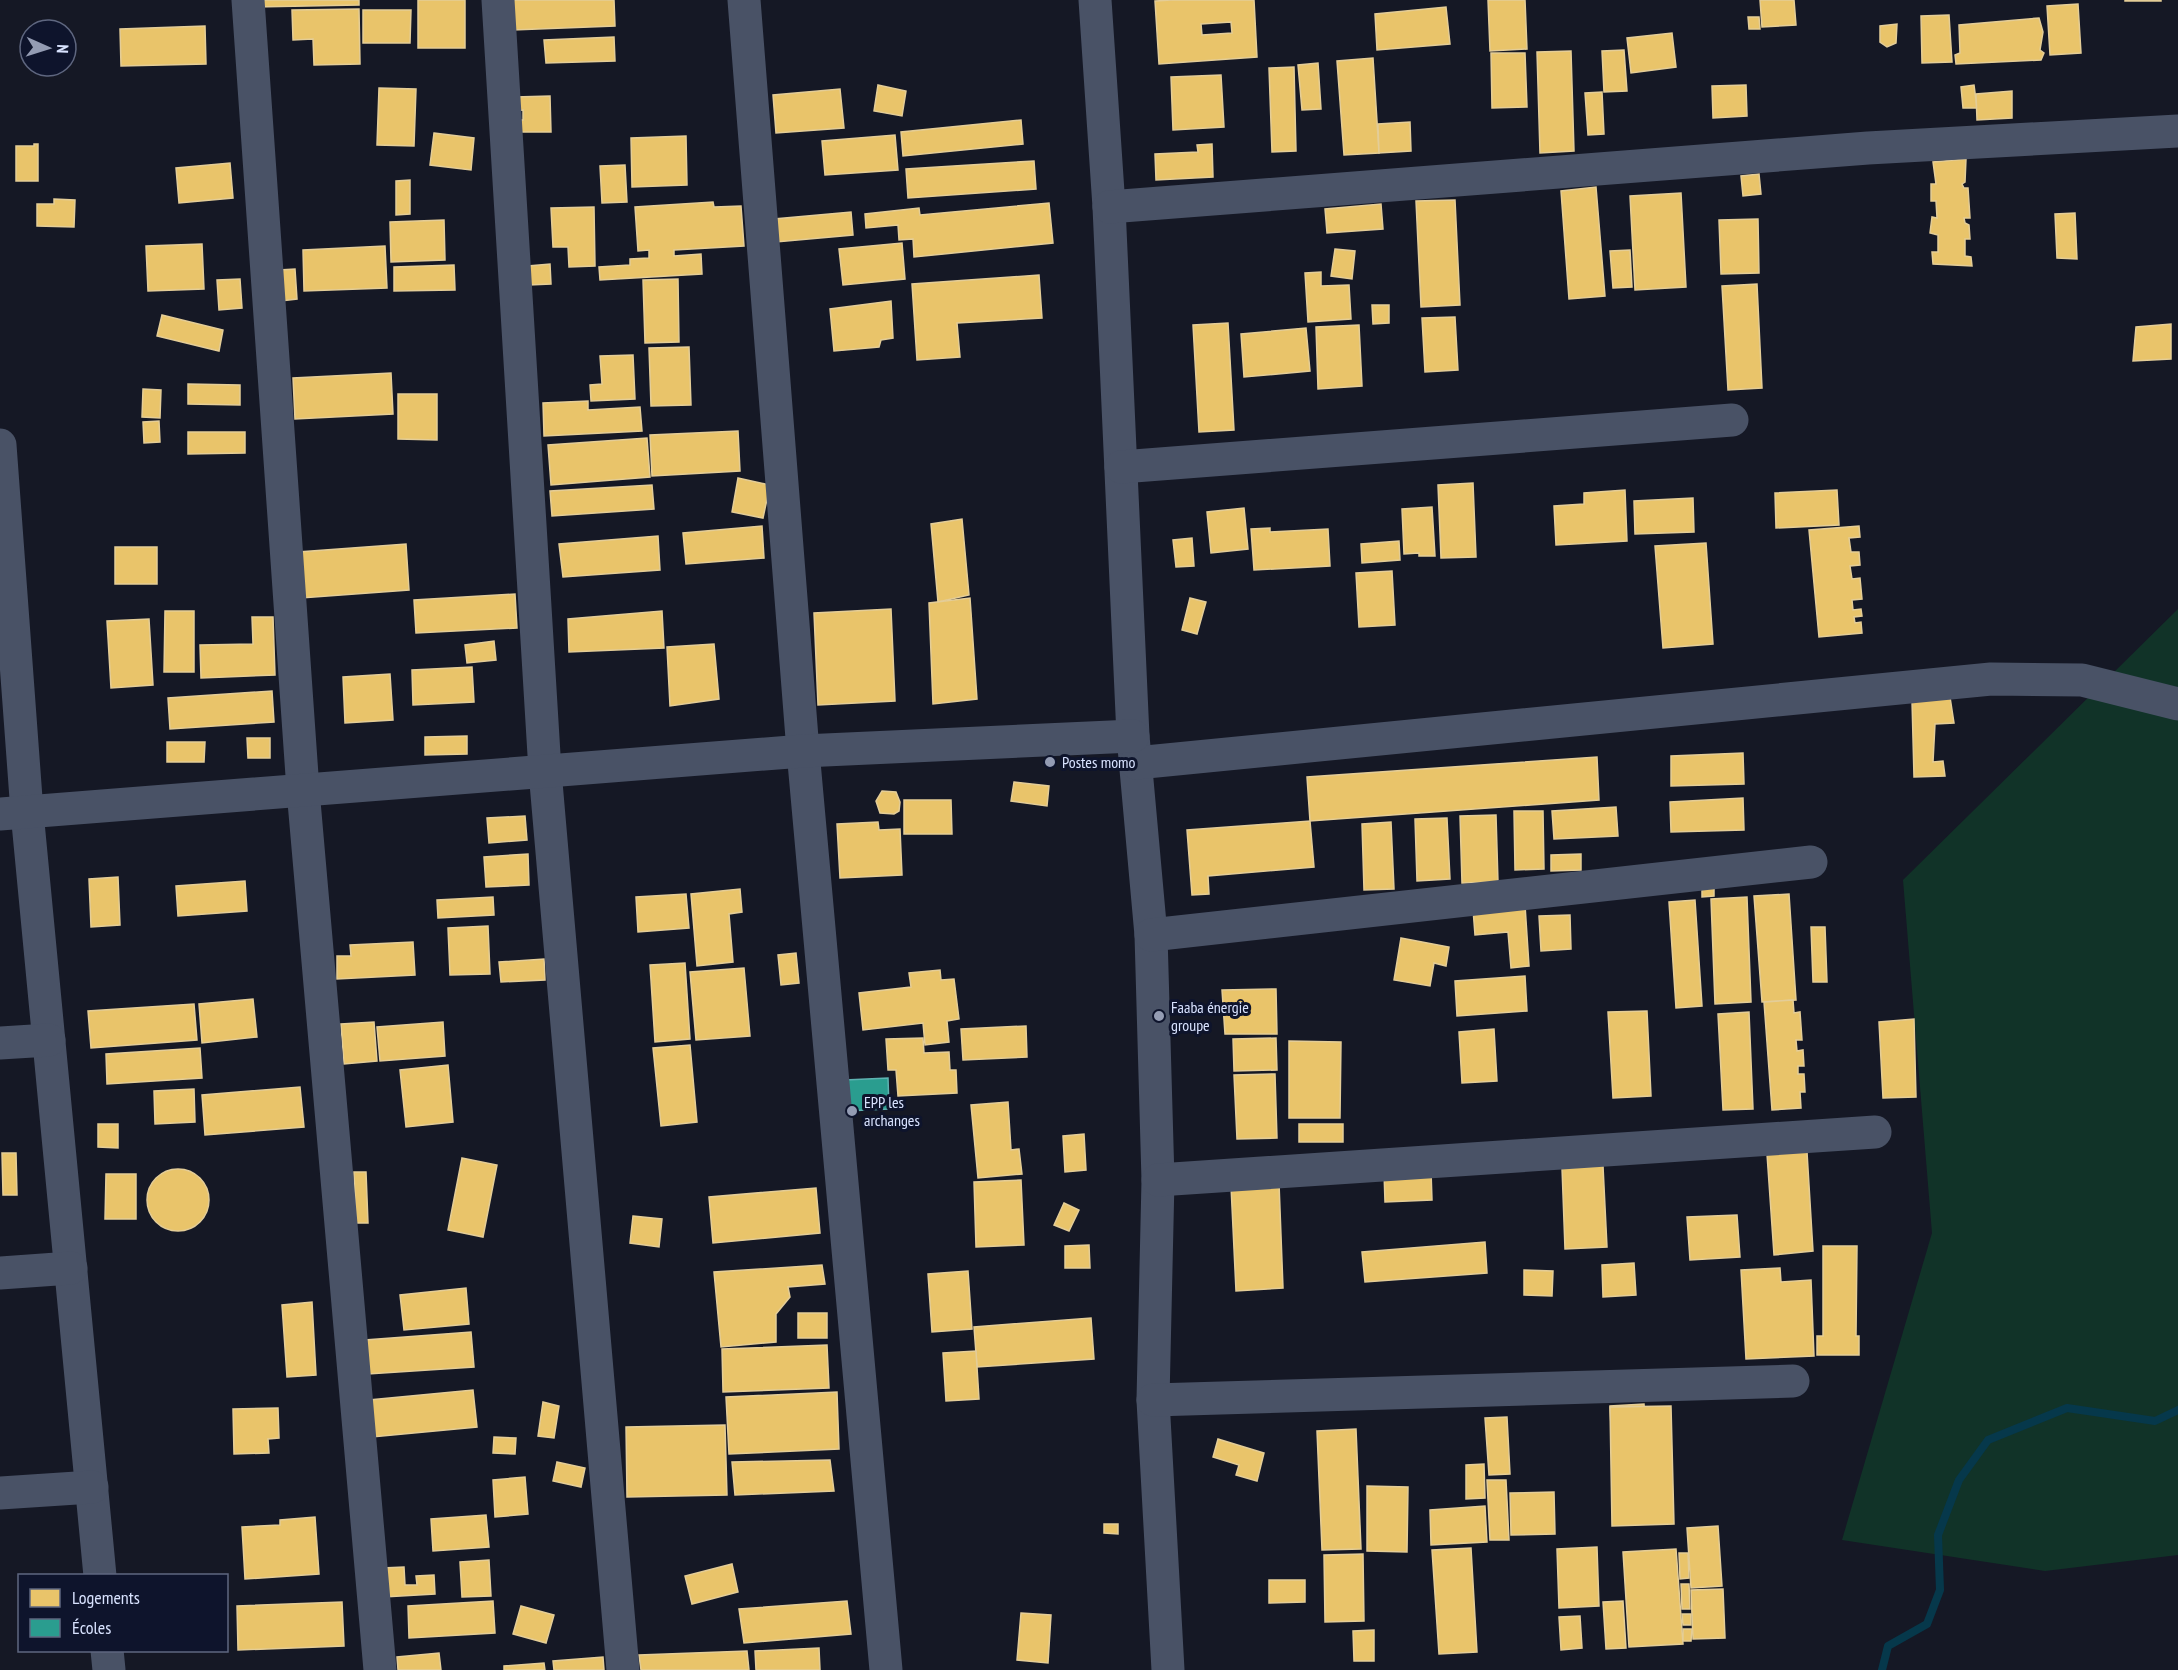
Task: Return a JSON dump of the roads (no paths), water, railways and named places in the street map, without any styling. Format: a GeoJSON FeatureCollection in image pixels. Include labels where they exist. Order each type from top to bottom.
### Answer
{"type":"FeatureCollection","features":[{"type":"Feature","properties":{"kind":"street"},"geometry":{"type":"LineString","coordinates":[[248,0],[303,790],[380,1670]]}},
{"type":"Feature","properties":{"kind":"street"},"geometry":{"type":"LineString","coordinates":[[498,0],[545,771],[623,1670]]}},
{"type":"Feature","properties":{"kind":"street"},"geometry":{"type":"LineString","coordinates":[[744,0],[803,751],[886,1670]]}},
{"type":"Feature","properties":{"kind":"street"},"geometry":{"type":"LineString","coordinates":[[1095,0],[1109,207],[1135,749],[1151,935],[1158,1180],[1153,1400],[1167,1670]]}},
{"type":"Feature","properties":{"kind":"street"},"geometry":{"type":"LineString","coordinates":[[1109,207],[1868,148],[2178,131]]}},
{"type":"Feature","properties":{"kind":"street"},"geometry":{"type":"LineString","coordinates":[[1121,467],[1732,420]]}},
{"type":"Feature","properties":{"kind":"street"},"geometry":{"type":"LineString","coordinates":[[0,445],[14,813],[49,1040],[100,1574]]}},
{"type":"Feature","properties":{"kind":"street"},"geometry":{"type":"LineString","coordinates":[[14,813],[803,751],[1135,749],[1991,679],[2082,680],[2178,704]]}},
{"type":"Feature","properties":{"kind":"street"},"geometry":{"type":"LineString","coordinates":[[1151,935],[1810,862]]}},
{"type":"Feature","properties":{"kind":"street"},"geometry":{"type":"LineString","coordinates":[[0,1043],[49,1040]]}},
{"type":"Feature","properties":{"kind":"street"},"geometry":{"type":"LineString","coordinates":[[1158,1180],[1875,1132]]}},
{"type":"Feature","properties":{"kind":"street"},"geometry":{"type":"LineString","coordinates":[[0,1273],[71,1268]]}},
{"type":"Feature","properties":{"kind":"street"},"geometry":{"type":"LineString","coordinates":[[1153,1400],[1792,1381]]}},
{"type":"Feature","properties":{"kind":"street"},"geometry":{"type":"LineString","coordinates":[[0,1493],[92,1487]]}},
{"type":"Feature","properties":{"kind":"street"},"geometry":{"type":"LineString","coordinates":[[107,1652],[109,1670]]}},
{"type":"Feature","properties":{"kind":"waterway"},"geometry":{"type":"LineString","coordinates":[[1882,1670],[1888,1646],[1927,1624],[1940,1590],[1938,1535],[1959,1480],[1988,1440],[2067,1408],[2155,1421],[2178,1410]]}},
{"type":"Feature","properties":{"kind":"place","name":"Postes momo"},"geometry":{"type":"Point","coordinates":[1050,762]}},
{"type":"Feature","properties":{"kind":"place","name":"Faaba énergie groupe"},"geometry":{"type":"Point","coordinates":[1159,1016]}},
{"type":"Feature","properties":{"kind":"place","name":"EPP les archanges"},"geometry":{"type":"Point","coordinates":[852,1111]}}]}
